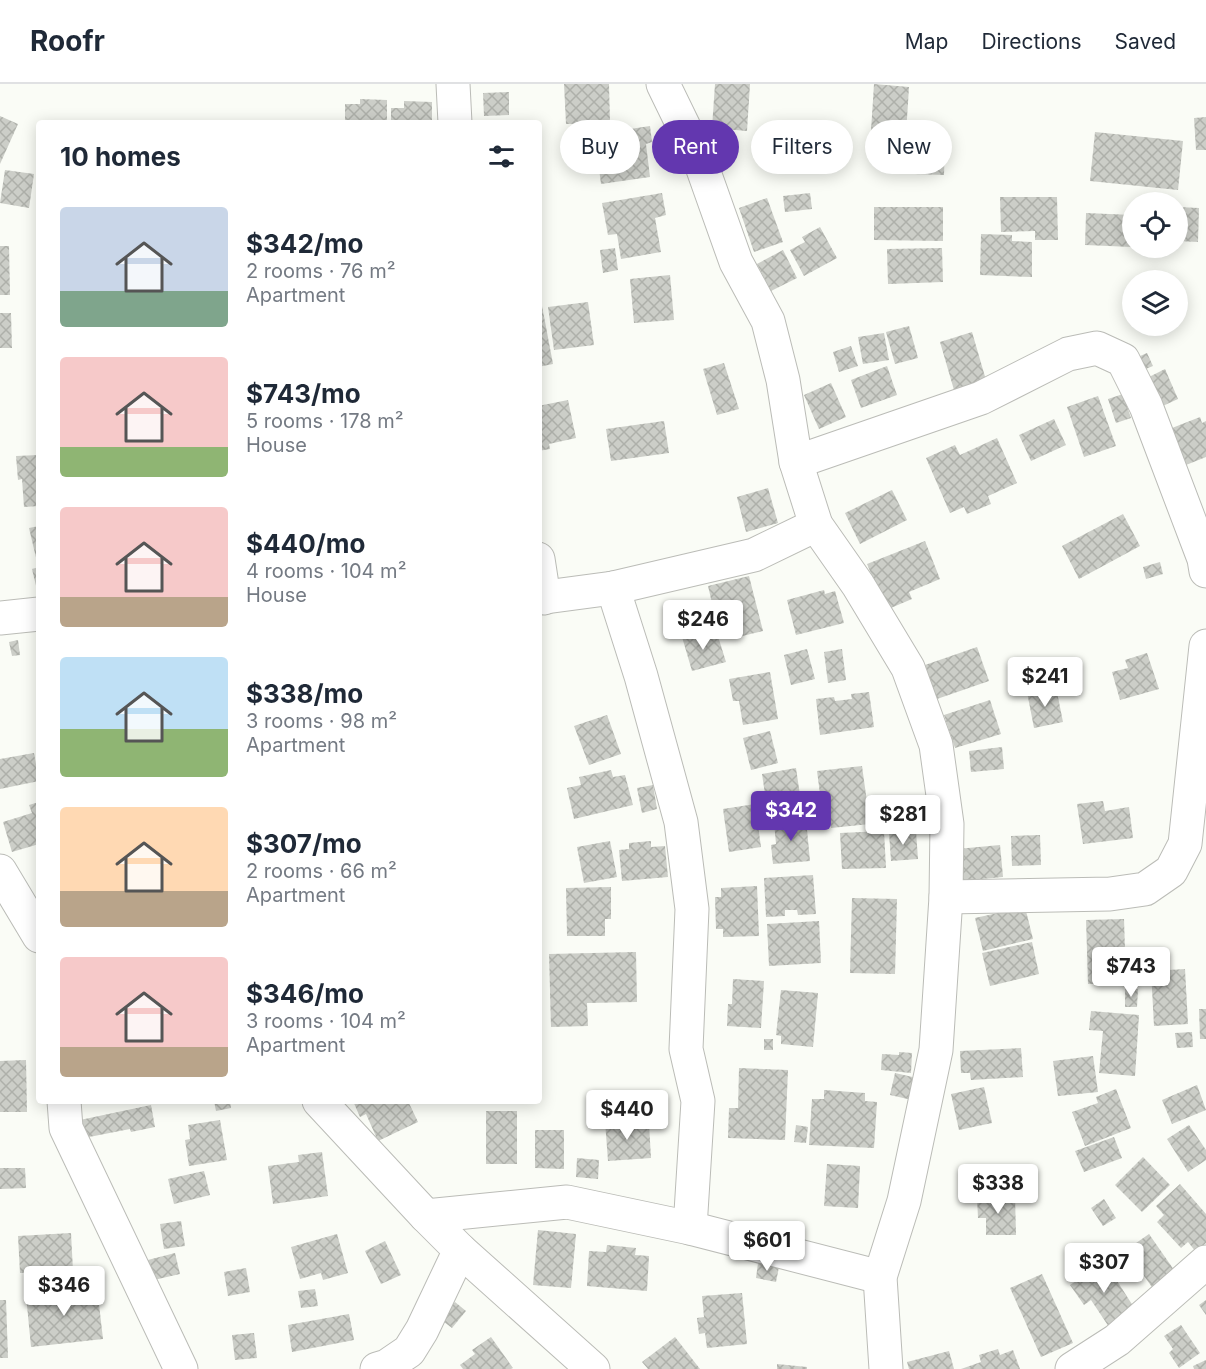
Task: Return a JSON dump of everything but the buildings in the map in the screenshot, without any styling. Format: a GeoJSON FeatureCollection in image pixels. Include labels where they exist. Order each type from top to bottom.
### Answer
{"type":"FeatureCollection","features":[{"type":"Feature","properties":{"kind":"street"},"geometry":{"type":"LineString","coordinates":[[453,84],[455,120]]}},
{"type":"Feature","properties":{"kind":"street"},"geometry":{"type":"LineString","coordinates":[[663,84],[699,158],[736,262],[768,321],[783,380],[796,462],[816,525],[858,585],[908,668],[936,745],[947,824],[946,897],[936,1050],[904,1201],[880,1277],[886,1369]]}},
{"type":"Feature","properties":{"kind":"street"},"geometry":{"type":"LineString","coordinates":[[796,462],[981,398],[1068,354],[1097,348],[1123,360],[1146,406],[1204,559],[1206,571]]}},
{"type":"Feature","properties":{"kind":"street"},"geometry":{"type":"LineString","coordinates":[[542,598],[613,588],[754,555],[816,525]]}},
{"type":"Feature","properties":{"kind":"street"},"geometry":{"type":"LineString","coordinates":[[613,588],[681,822],[692,909],[686,1049],[698,1101],[690,1228]]}},
{"type":"Feature","properties":{"kind":"street"},"geometry":{"type":"LineString","coordinates":[[0,618],[36,614]]}},
{"type":"Feature","properties":{"kind":"street"},"geometry":{"type":"LineString","coordinates":[[946,897],[1110,894],[1145,890],[1171,871],[1185,844],[1206,645]]}},
{"type":"Feature","properties":{"kind":"street"},"geometry":{"type":"LineString","coordinates":[[0,871],[27,925]]}},
{"type":"Feature","properties":{"kind":"street"},"geometry":{"type":"LineString","coordinates":[[64,1104],[66,1128],[181,1369]]}},
{"type":"Feature","properties":{"kind":"street"},"geometry":{"type":"LineString","coordinates":[[322,1104],[460,1250],[593,1369]]}},
{"type":"Feature","properties":{"kind":"street"},"geometry":{"type":"LineString","coordinates":[[426,1216],[567,1202],[690,1228],[880,1277]]}},
{"type":"Feature","properties":{"kind":"street"},"geometry":{"type":"LineString","coordinates":[[377,1369],[387,1366],[409,1351],[422,1330],[460,1250]]}},
{"type":"Feature","properties":{"kind":"street"},"geometry":{"type":"LineString","coordinates":[[1072,1369],[1117,1340],[1206,1262]]}}]}
